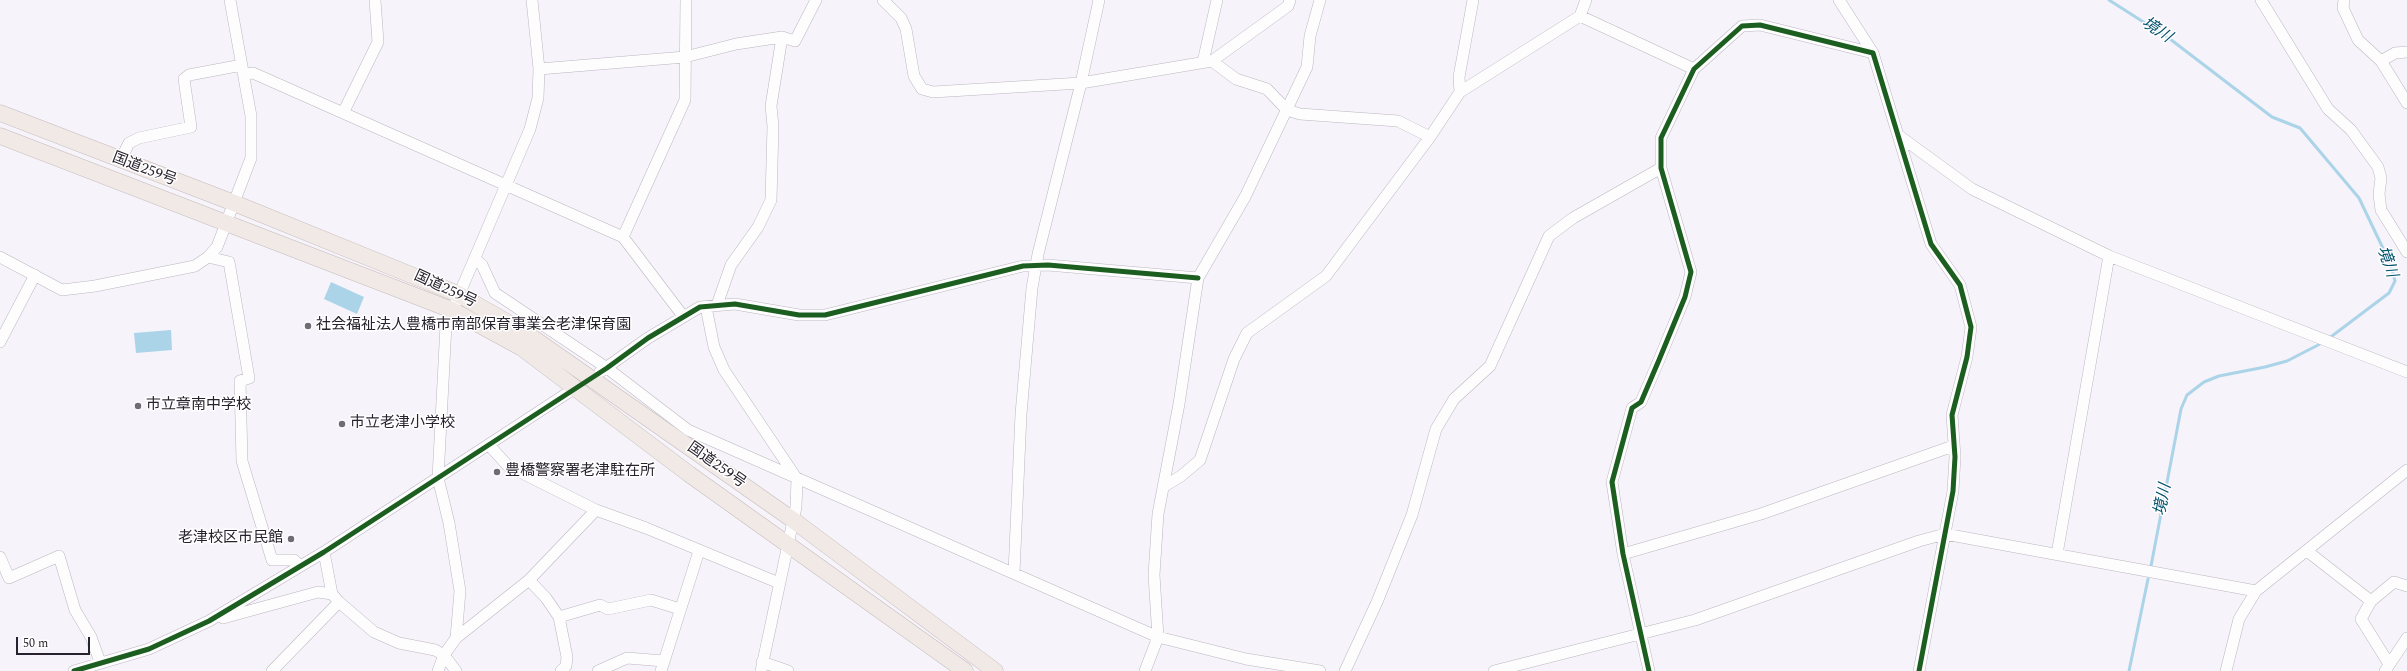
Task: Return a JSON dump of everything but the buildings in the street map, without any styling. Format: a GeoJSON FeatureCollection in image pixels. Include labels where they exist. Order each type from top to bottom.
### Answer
{"type":"FeatureCollection","features":[{"type":"Feature","properties":{"kind":"highway","name":"国道259号"},"geometry":{"type":"LineString","coordinates":[[0,113],[120,161],[234,203],[458,294],[526,333],[793,520],[995,671]]}},
{"type":"Feature","properties":{"kind":"highway","name":"国道259号"},"geometry":{"type":"LineString","coordinates":[[0,136],[452,310],[522,348],[689,474],[965,671]]}},
{"type":"Feature","properties":{"kind":"street"},"geometry":{"type":"LineString","coordinates":[[0,257],[62,290],[95,286],[195,266],[208,257],[217,247],[252,152],[251,116],[230,0]]}},
{"type":"Feature","properties":{"kind":"street"},"geometry":{"type":"LineString","coordinates":[[343,113],[378,42],[374,0]]}},
{"type":"Feature","properties":{"kind":"street"},"geometry":{"type":"LineString","coordinates":[[456,638],[460,591],[459,574],[438,478],[446,325],[530,129],[538,98],[539,69],[532,0]]}},
{"type":"Feature","properties":{"kind":"street"},"geometry":{"type":"LineString","coordinates":[[623,236],[685,100],[686,0]]}},
{"type":"Feature","properties":{"kind":"street"},"geometry":{"type":"LineString","coordinates":[[539,69],[685,57],[736,44],[782,37],[795,41],[816,0]]}},
{"type":"Feature","properties":{"kind":"street"},"geometry":{"type":"LineString","coordinates":[[883,0],[901,18],[906,29],[914,76],[922,89],[933,92],[1081,83],[1207,61],[1288,6],[1290,0]]}},
{"type":"Feature","properties":{"kind":"street"},"geometry":{"type":"LineString","coordinates":[[1014,573],[1022,406],[1036,265],[1081,83],[1099,0]]}},
{"type":"Feature","properties":{"kind":"street"},"geometry":{"type":"LineString","coordinates":[[1207,61],[1217,0]]}},
{"type":"Feature","properties":{"kind":"street"},"geometry":{"type":"LineString","coordinates":[[1145,671],[1158,637],[1154,575],[1158,514],[1179,404],[1198,278],[1246,197],[1307,67],[1310,36],[1320,0]]}},
{"type":"Feature","properties":{"kind":"street"},"geometry":{"type":"LineString","coordinates":[[1460,92],[1460,77],[1473,0]]}},
{"type":"Feature","properties":{"kind":"street"},"geometry":{"type":"LineString","coordinates":[[1163,487],[1181,476],[1200,460],[1234,359],[1247,333],[1326,276],[1430,137],[1460,92],[1580,16],[1586,0]]}},
{"type":"Feature","properties":{"kind":"street"},"geometry":{"type":"LineString","coordinates":[[1839,0],[1873,53],[1932,244],[1960,285],[1971,327],[1967,358],[1952,415],[1953,446],[1955,457],[1953,491],[1919,671]]}},
{"type":"Feature","properties":{"kind":"street"},"geometry":{"type":"LineString","coordinates":[[2261,0],[2328,109],[2351,130],[2378,167],[2381,178],[2379,194],[2382,210],[2407,252]]}},
{"type":"Feature","properties":{"kind":"street"},"geometry":{"type":"LineString","coordinates":[[2344,0],[2343,8],[2358,40],[2381,61],[2403,87],[2407,103]]}},
{"type":"Feature","properties":{"kind":"street"},"geometry":{"type":"LineString","coordinates":[[1580,16],[1694,69]]}},
{"type":"Feature","properties":{"kind":"street"},"geometry":{"type":"LineString","coordinates":[[1647,669],[1641,634],[1623,554],[1612,482],[1632,408],[1641,402],[1685,297],[1691,272],[1661,168],[1661,138],[1694,69],[1742,26],[1760,25],[1873,53]]}},
{"type":"Feature","properties":{"kind":"street"},"geometry":{"type":"LineString","coordinates":[[782,37],[771,100],[773,126],[771,200],[758,227],[731,265],[711,306],[714,347],[724,370],[797,479],[793,520],[761,666],[788,671]]}},
{"type":"Feature","properties":{"kind":"street"},"geometry":{"type":"LineString","coordinates":[[2381,61],[2395,53],[2407,52]]}},
{"type":"Feature","properties":{"kind":"street"},"geometry":{"type":"LineString","coordinates":[[1207,61],[1236,79],[1267,89],[1287,110],[1300,114],[1398,121],[1430,137]]}},
{"type":"Feature","properties":{"kind":"street"},"geometry":{"type":"LineString","coordinates":[[120,161],[129,143],[139,138],[191,128],[184,79],[189,75],[243,70],[253,73],[623,236],[683,316]]}},
{"type":"Feature","properties":{"kind":"street"},"geometry":{"type":"LineString","coordinates":[[1898,135],[1972,189],[2109,256],[2407,372]]}},
{"type":"Feature","properties":{"kind":"street"},"geometry":{"type":"LineString","coordinates":[[1345,671],[1377,602],[1412,515],[1436,429],[1454,399],[1490,366],[1549,236],[1573,218],[1661,168]]}},
{"type":"Feature","properties":{"kind":"street"},"geometry":{"type":"LineString","coordinates":[[2057,554],[2109,256]]}},
{"type":"Feature","properties":{"kind":"street"},"geometry":{"type":"LineString","coordinates":[[208,257],[229,262],[249,378],[240,380],[242,461],[272,560],[294,560],[300,566]]}},
{"type":"Feature","properties":{"kind":"street"},"geometry":{"type":"LineString","coordinates":[[475,259],[482,264],[495,292],[688,430],[1158,637],[1246,659],[1320,671]]}},
{"type":"Feature","properties":{"kind":"street"},"geometry":{"type":"LineString","coordinates":[[604,370],[683,316],[700,307],[735,304],[799,315],[825,315],[998,271],[1036,265],[1198,278]]}},
{"type":"Feature","properties":{"kind":"street"},"geometry":{"type":"LineString","coordinates":[[0,342],[35,275]]}},
{"type":"Feature","properties":{"kind":"street"},"geometry":{"type":"LineString","coordinates":[[74,671],[100,662],[149,649],[209,622],[324,552],[569,392]]}},
{"type":"Feature","properties":{"kind":"street"},"geometry":{"type":"LineString","coordinates":[[489,445],[508,466],[596,510],[646,528],[779,583]]}},
{"type":"Feature","properties":{"kind":"street"},"geometry":{"type":"LineString","coordinates":[[1623,554],[1761,514],[1953,446]]}},
{"type":"Feature","properties":{"kind":"street"},"geometry":{"type":"LineString","coordinates":[[2226,671],[2239,618],[2256,591],[2407,470]]}},
{"type":"Feature","properties":{"kind":"street"},"geometry":{"type":"LineString","coordinates":[[438,671],[444,655],[456,638],[529,580],[596,510]]}},
{"type":"Feature","properties":{"kind":"street"},"geometry":{"type":"LineString","coordinates":[[1494,671],[1695,620],[1919,541],[1945,534],[2057,554],[2138,571],[2256,591]]}},
{"type":"Feature","properties":{"kind":"street"},"geometry":{"type":"LineString","coordinates":[[598,671],[626,658],[662,666],[699,551]]}},
{"type":"Feature","properties":{"kind":"street"},"geometry":{"type":"LineString","coordinates":[[2307,551],[2371,601]]}},
{"type":"Feature","properties":{"kind":"street"},"geometry":{"type":"LineString","coordinates":[[324,552],[336,598]]}},
{"type":"Feature","properties":{"kind":"street"},"geometry":{"type":"LineString","coordinates":[[0,557],[9,578],[59,556],[75,610],[91,637],[100,662]]}},
{"type":"Feature","properties":{"kind":"street"},"geometry":{"type":"LineString","coordinates":[[529,580],[560,616],[567,656],[566,666],[561,671]]}},
{"type":"Feature","properties":{"kind":"street"},"geometry":{"type":"LineString","coordinates":[[2407,586],[2394,582],[2371,601],[2361,619],[2387,668],[2407,638]]}},
{"type":"Feature","properties":{"kind":"street"},"geometry":{"type":"LineString","coordinates":[[209,622],[318,592],[336,598],[374,632],[398,643],[435,650],[444,655],[456,671]]}},
{"type":"Feature","properties":{"kind":"street"},"geometry":{"type":"LineString","coordinates":[[272,671],[336,598]]}},
{"type":"Feature","properties":{"kind":"street"},"geometry":{"type":"LineString","coordinates":[[560,616],[600,605],[608,609],[651,600],[680,609]]}},
{"type":"Feature","properties":{"kind":"water"},"geometry":{"type":"Polygon","coordinates":[[[331,282],[364,297],[357,314],[324,299],[331,282]]]}},
{"type":"Feature","properties":{"kind":"water"},"geometry":{"type":"Polygon","coordinates":[[[171,330],[172,350],[136,353],[134,333],[171,330]]]}},
{"type":"Feature","properties":{"kind":"waterway","name":"境川"},"geometry":{"type":"LineString","coordinates":[[2109,0],[2170,39],[2272,117],[2300,128],[2359,198],[2390,263],[2395,281],[2389,293],[2328,339]]}},
{"type":"Feature","properties":{"kind":"waterway","name":"境川"},"geometry":{"type":"LineString","coordinates":[[2151,566],[2181,409],[2187,395],[2204,382],[2219,376],[2287,361],[2324,342]]}},
{"type":"Feature","properties":{"kind":"waterway","name":"境川"},"geometry":{"type":"LineString","coordinates":[[2129,671],[2148,579]]}},
{"type":"Feature","properties":{"kind":"cycle path"},"geometry":{"type":"LineString","coordinates":[[1649,671],[1623,554],[1612,482],[1632,408],[1641,402],[1685,297],[1691,272],[1661,168],[1661,138],[1694,69],[1742,26],[1760,25],[1873,53],[1931,244],[1960,285],[1971,327],[1967,357],[1952,415],[1955,457],[1953,491],[1919,671]]}},
{"type":"Feature","properties":{"kind":"cycle path"},"geometry":{"type":"LineString","coordinates":[[74,671],[149,649],[209,621],[324,552],[607,368],[648,338],[700,307],[735,304],[799,315],[825,315],[1023,266],[1048,265],[1198,278]]}},
{"type":"Feature","properties":{"kind":"place","name":"社会福祉法人豊橋市南部保育事業会老津保育園"},"geometry":{"type":"Point","coordinates":[308,326]}},
{"type":"Feature","properties":{"kind":"place","name":"市立章南中学校"},"geometry":{"type":"Point","coordinates":[138,406]}},
{"type":"Feature","properties":{"kind":"place","name":"市立老津小学校"},"geometry":{"type":"Point","coordinates":[342,424]}},
{"type":"Feature","properties":{"kind":"place","name":"豊橋警察署老津駐在所"},"geometry":{"type":"Point","coordinates":[497,472]}},
{"type":"Feature","properties":{"kind":"place","name":"老津校区市民館"},"geometry":{"type":"Point","coordinates":[291,539]}}]}
